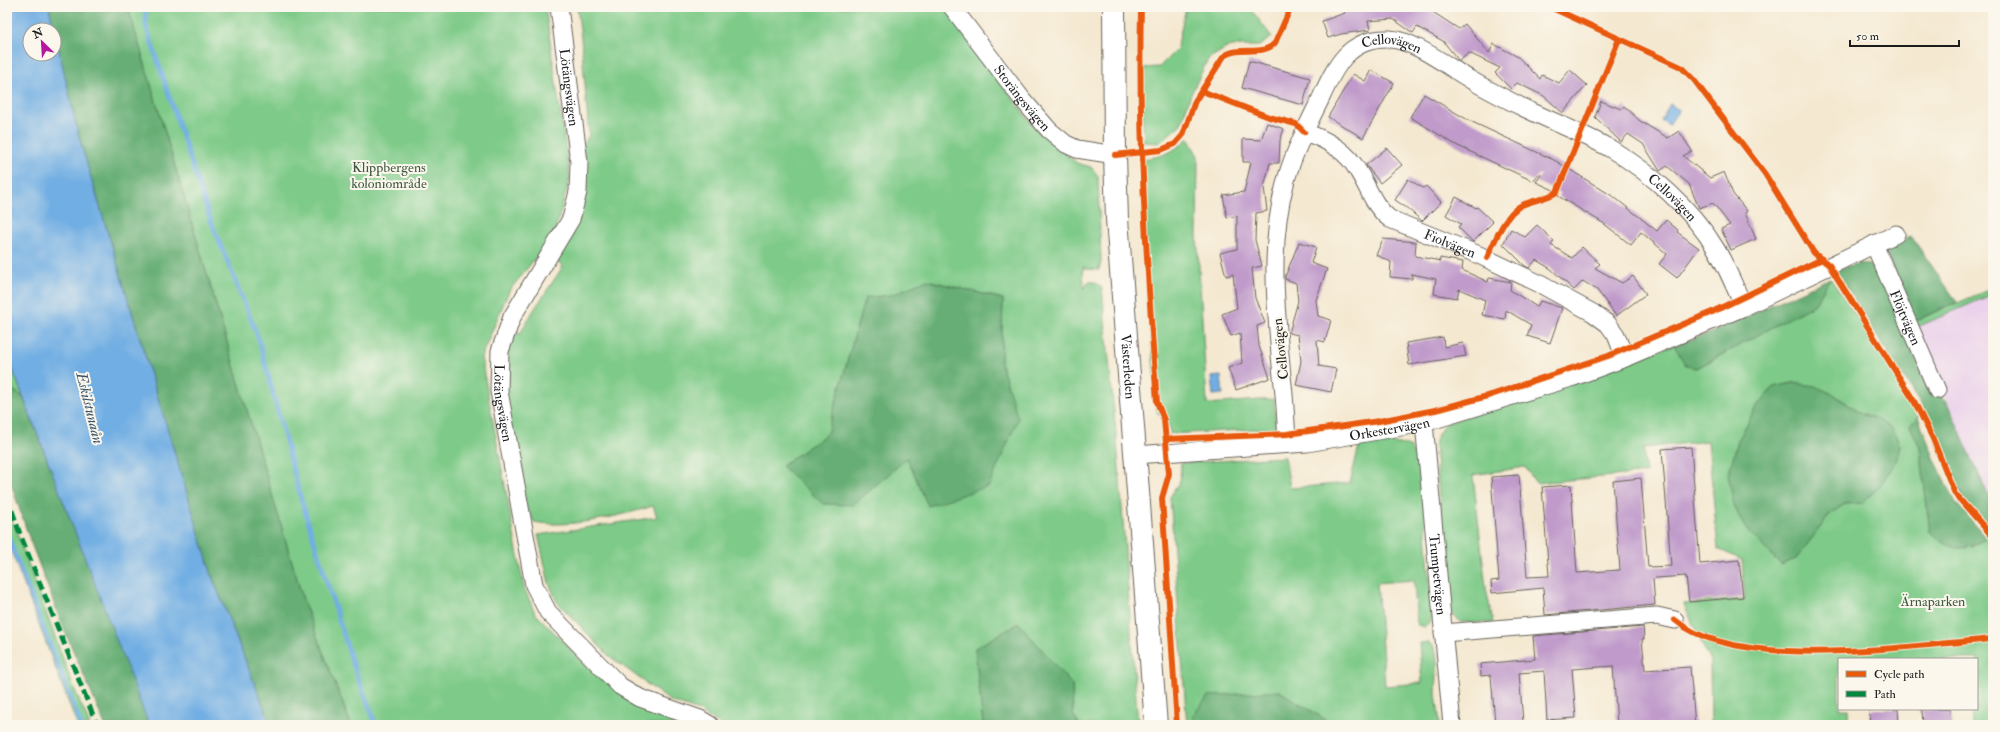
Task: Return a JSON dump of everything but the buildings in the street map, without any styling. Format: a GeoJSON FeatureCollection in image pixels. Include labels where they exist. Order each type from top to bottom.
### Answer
{"type":"FeatureCollection","features":[{"type":"Feature","properties":{"kind":"main road","name":"Västerleden"},"geometry":{"type":"LineString","coordinates":[[1114,7],[1115,155],[1121,279],[1156,725]]}},
{"type":"Feature","properties":{"kind":"street","name":"Lötängsvägen"},"geometry":{"type":"LineString","coordinates":[[559,7],[579,162],[576,206],[571,219],[512,316],[505,332],[499,358],[499,391],[534,585],[548,612],[620,686],[640,698],[700,719],[710,725]]}},
{"type":"Feature","properties":{"kind":"street","name":"Storängsvägen"},"geometry":{"type":"LineString","coordinates":[[952,7],[1022,99],[1049,130],[1066,144],[1077,149],[1115,155]]}},
{"type":"Feature","properties":{"kind":"street","name":"Cellovägen"},"geometry":{"type":"LineString","coordinates":[[1287,444],[1275,305],[1274,269],[1277,227],[1286,182],[1304,132],[1340,60],[1351,50],[1361,44],[1379,39],[1403,42],[1472,81],[1610,149],[1642,171],[1666,191],[1700,226],[1716,249],[1744,307]]}},
{"type":"Feature","properties":{"kind":"street","name":"Fiolvägen"},"geometry":{"type":"LineString","coordinates":[[1304,132],[1324,139],[1348,156],[1358,170],[1372,199],[1383,214],[1390,219],[1479,255],[1538,282],[1593,313],[1608,324],[1616,335],[1625,358]]}},
{"type":"Feature","properties":{"kind":"street","name":"Orkestervägen"},"geometry":{"type":"LineString","coordinates":[[1135,455],[1307,443],[1424,423],[1564,380],[1625,358],[1744,307],[1896,234]]}},
{"type":"Feature","properties":{"kind":"street","name":"Flöjtvägen"},"geometry":{"type":"LineString","coordinates":[[1874,244],[1938,390]]}},
{"type":"Feature","properties":{"kind":"street","name":"Trumpetvägen"},"geometry":{"type":"LineString","coordinates":[[1424,423],[1452,725]]}},
{"type":"Feature","properties":{"kind":"street"},"geometry":{"type":"LineString","coordinates":[[1443,633],[1657,616],[1676,620]]}},
{"type":"Feature","properties":{"kind":"shaded area"},"geometry":{"type":"Polygon","coordinates":[[[1993,294],[1993,506],[1915,328],[1993,294]]]}},
{"type":"Feature","properties":{"kind":"green space"},"geometry":{"type":"Polygon","coordinates":[[[49,7],[128,7],[304,603],[351,725],[271,725],[213,579],[80,141],[62,62],[62,22],[52,22],[49,7]]]}},
{"type":"Feature","properties":{"kind":"green space","name":"Klippbergens koloniområde"},"geometry":{"type":"Polygon","coordinates":[[[128,7],[545,7],[570,178],[554,235],[509,291],[481,357],[524,588],[535,613],[584,663],[625,692],[689,725],[351,725],[304,603],[128,7]]]}},
{"type":"Feature","properties":{"kind":"green space"},"geometry":{"type":"Polygon","coordinates":[[[577,7],[945,7],[1035,128],[1077,163],[1091,167],[1098,176],[1101,262],[1099,270],[1083,267],[1084,289],[1088,282],[1095,282],[1102,288],[1118,454],[1138,725],[1079,725],[1073,714],[1072,685],[975,648],[983,725],[722,725],[699,711],[670,701],[608,655],[557,602],[549,583],[538,535],[657,517],[653,506],[626,514],[578,523],[547,524],[534,522],[525,504],[503,384],[510,331],[520,334],[563,266],[556,261],[579,218],[581,149],[589,135],[577,7]],[[927,280],[891,295],[865,298],[827,434],[782,466],[853,505],[907,458],[1018,419],[1001,364],[1003,299],[927,280]]]}},
{"type":"Feature","properties":{"kind":"green space"},"geometry":{"type":"Polygon","coordinates":[[[1186,7],[1249,7],[1272,37],[1259,46],[1230,46],[1208,59],[1191,94],[1181,124],[1159,143],[1144,142],[1141,68],[1159,67],[1177,49],[1186,7]]]}},
{"type":"Feature","properties":{"kind":"green space"},"geometry":{"type":"Polygon","coordinates":[[[1188,138],[1198,156],[1197,234],[1207,404],[1274,399],[1276,428],[1170,434],[1170,428],[1157,412],[1148,294],[1142,159],[1167,153],[1178,147],[1188,138]]]}},
{"type":"Feature","properties":{"kind":"green space"},"geometry":{"type":"Polygon","coordinates":[[[1911,236],[1957,302],[1912,322],[1886,252],[1911,236]]]}},
{"type":"Feature","properties":{"kind":"green space"},"geometry":{"type":"Polygon","coordinates":[[[1860,263],[1877,267],[1929,390],[1946,400],[1993,506],[1993,531],[1965,501],[1949,471],[1924,410],[1836,270],[1860,263]]]}},
{"type":"Feature","properties":{"kind":"green space","name":"Ärnaparken"},"geometry":{"type":"Polygon","coordinates":[[[1830,278],[1868,333],[1918,417],[1910,426],[1920,447],[1930,532],[1972,547],[1986,537],[1993,545],[1993,725],[1972,725],[1971,710],[1978,710],[1978,658],[1838,658],[1838,710],[1848,710],[1849,725],[1711,725],[1710,662],[1684,604],[1745,599],[1742,560],[1718,549],[1708,441],[1643,448],[1646,473],[1536,483],[1525,467],[1473,475],[1486,588],[1493,623],[1460,622],[1448,610],[1435,445],[1438,434],[1445,424],[1674,345],[1697,368],[1815,304],[1830,278]],[[1793,383],[1774,387],[1756,407],[1738,441],[1728,475],[1796,559],[1831,513],[1845,504],[1862,503],[1900,446],[1893,430],[1875,418],[1861,414],[1835,395],[1793,383]]]}},
{"type":"Feature","properties":{"kind":"green space"},"geometry":{"type":"Polygon","coordinates":[[[1830,278],[1815,304],[1697,368],[1686,366],[1674,345],[1708,334],[1830,278]]]}},
{"type":"Feature","properties":{"kind":"green space"},"geometry":{"type":"Polygon","coordinates":[[[927,280],[1003,299],[1001,364],[1018,419],[989,486],[928,506],[907,458],[853,505],[823,504],[782,466],[827,434],[865,298],[891,295],[927,280]]]}},
{"type":"Feature","properties":{"kind":"green space"},"geometry":{"type":"Polygon","coordinates":[[[1993,288],[1993,294],[1915,328],[1912,322],[1993,288]]]}},
{"type":"Feature","properties":{"kind":"green space"},"geometry":{"type":"Polygon","coordinates":[[[7,348],[23,397],[7,386],[7,348]]]}},
{"type":"Feature","properties":{"kind":"green space"},"geometry":{"type":"Polygon","coordinates":[[[1793,383],[1815,386],[1835,395],[1861,414],[1875,418],[1893,430],[1900,445],[1896,462],[1879,487],[1862,503],[1845,504],[1831,513],[1796,559],[1781,565],[1744,526],[1734,506],[1728,475],[1738,441],[1756,407],[1774,387],[1793,383]]]}},
{"type":"Feature","properties":{"kind":"green space"},"geometry":{"type":"Polygon","coordinates":[[[7,386],[23,397],[150,725],[105,725],[63,627],[31,543],[7,472],[7,386]]]}},
{"type":"Feature","properties":{"kind":"green space"},"geometry":{"type":"Polygon","coordinates":[[[1918,417],[1935,460],[1956,503],[1986,537],[1970,546],[1957,548],[1951,546],[1944,543],[1930,532],[1920,447],[1910,426],[1918,417]]]}},
{"type":"Feature","properties":{"kind":"green space"},"geometry":{"type":"Polygon","coordinates":[[[1387,441],[1410,447],[1421,468],[1432,610],[1431,622],[1425,627],[1417,625],[1414,580],[1377,583],[1385,686],[1422,683],[1419,643],[1432,644],[1436,656],[1436,693],[1440,725],[1334,725],[1279,691],[1192,717],[1195,725],[1187,725],[1170,497],[1180,481],[1181,463],[1285,457],[1290,488],[1350,483],[1359,446],[1387,441]]]}},
{"type":"Feature","properties":{"kind":"green space"},"geometry":{"type":"Polygon","coordinates":[[[7,506],[73,686],[90,725],[77,725],[7,540],[7,506]]]}},
{"type":"Feature","properties":{"kind":"green space"},"geometry":{"type":"Polygon","coordinates":[[[1019,623],[1072,685],[1073,714],[1079,725],[983,725],[975,648],[1019,623]]]}},
{"type":"Feature","properties":{"kind":"green space"},"geometry":{"type":"Polygon","coordinates":[[[1279,691],[1334,725],[1195,725],[1192,717],[1208,696],[1279,691]]]}},
{"type":"Feature","properties":{"kind":"water","name":"Eskilstunaån"},"geometry":{"type":"Polygon","coordinates":[[[7,7],[49,7],[52,22],[22,22],[22,62],[62,62],[80,141],[213,579],[271,725],[149,725],[14,373],[7,348],[7,7]]]}},
{"type":"Feature","properties":{"kind":"water"},"geometry":{"type":"Polygon","coordinates":[[[1670,104],[1679,110],[1669,125],[1661,120],[1670,104]]]}},
{"type":"Feature","properties":{"kind":"water"},"geometry":{"type":"Polygon","coordinates":[[[1221,376],[1223,394],[1213,395],[1211,377],[1221,376]]]}},
{"type":"Feature","properties":{"kind":"waterway"},"geometry":{"type":"LineString","coordinates":[[145,7],[146,26],[210,219],[258,337],[301,499],[352,662],[376,725]]}},
{"type":"Feature","properties":{"kind":"waterway"},"geometry":{"type":"LineString","coordinates":[[7,534],[81,725]]}},
{"type":"Feature","properties":{"kind":"marked path"},"geometry":{"type":"LineString","coordinates":[[7,496],[20,534],[97,725]]}},
{"type":"Feature","properties":{"kind":"cycle path"},"geometry":{"type":"LineString","coordinates":[[1141,7],[1140,56],[1144,204],[1157,402],[1164,420],[1169,474],[1162,498],[1177,725]]}},
{"type":"Feature","properties":{"kind":"cycle path"},"geometry":{"type":"LineString","coordinates":[[1115,155],[1161,150],[1175,144],[1183,135],[1195,101],[1224,56],[1236,51],[1257,50],[1270,47],[1275,43],[1291,7]]}},
{"type":"Feature","properties":{"kind":"cycle path"},"geometry":{"type":"LineString","coordinates":[[1550,7],[1681,67],[1694,80],[1765,174],[1814,253],[1829,265],[1914,401],[1933,439],[1955,494],[1993,537]]}},
{"type":"Feature","properties":{"kind":"cycle path"},"geometry":{"type":"LineString","coordinates":[[1487,258],[1501,228],[1516,209],[1522,205],[1557,192],[1619,39]]}},
{"type":"Feature","properties":{"kind":"cycle path"},"geometry":{"type":"LineString","coordinates":[[1202,91],[1269,117],[1296,124],[1304,132]]}},
{"type":"Feature","properties":{"kind":"cycle path"},"geometry":{"type":"LineString","coordinates":[[1166,439],[1287,434],[1379,421],[1440,409],[1491,395],[1608,356],[1712,312],[1822,259]]}},
{"type":"Feature","properties":{"kind":"cycle path"},"geometry":{"type":"LineString","coordinates":[[1675,620],[1703,636],[1740,646],[1782,651],[1828,652],[1874,650],[1993,639]]}}]}
